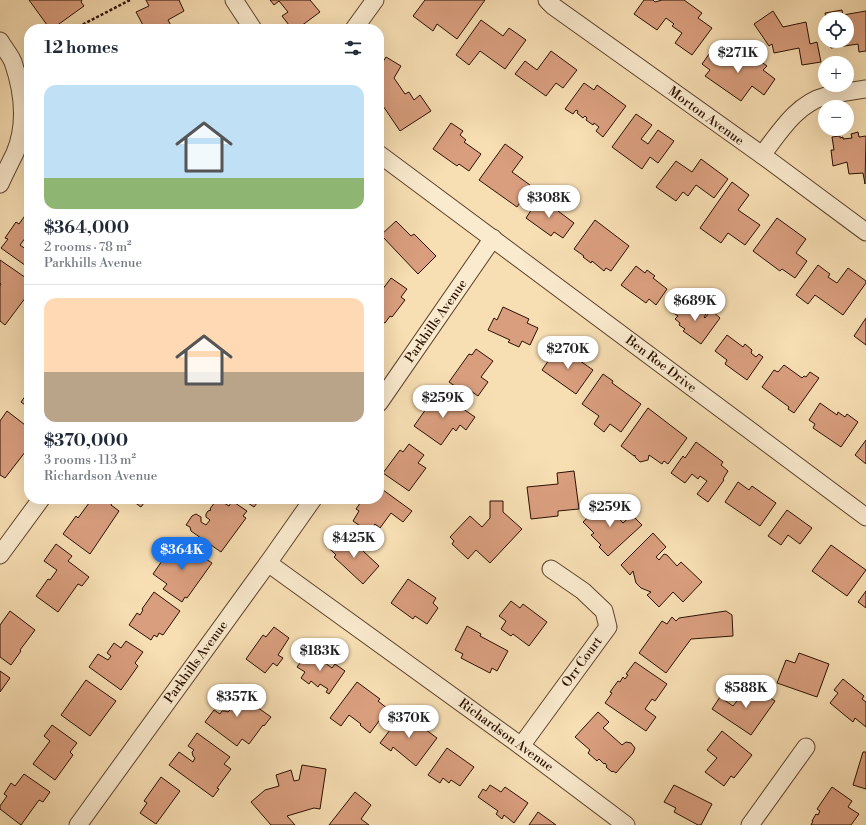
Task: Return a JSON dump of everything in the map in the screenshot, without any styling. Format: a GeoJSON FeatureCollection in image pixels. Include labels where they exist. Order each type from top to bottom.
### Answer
{"type":"FeatureCollection","features":[{"type":"Feature","properties":{"kind":"street"},"geometry":{"type":"LineString","coordinates":[[234,0],[250,24]]}},
{"type":"Feature","properties":{"kind":"street"},"geometry":{"type":"LineString","coordinates":[[358,24],[375,0]]}},
{"type":"Feature","properties":{"kind":"street","name":"Morton Avenue"},"geometry":{"type":"LineString","coordinates":[[547,0],[553,6],[762,155],[866,232]]}},
{"type":"Feature","properties":{"kind":"street"},"geometry":{"type":"LineString","coordinates":[[0,41],[12,61],[20,87],[23,110],[21,130],[15,152],[0,184]]}},
{"type":"Feature","properties":{"kind":"street"},"geometry":{"type":"LineString","coordinates":[[762,155],[793,116],[807,104],[825,96],[866,89]]}},
{"type":"Feature","properties":{"kind":"street","name":"Ben Roe Drive"},"geometry":{"type":"LineString","coordinates":[[384,158],[866,517]]}},
{"type":"Feature","properties":{"kind":"street","name":"Parkhills Avenue"},"geometry":{"type":"LineString","coordinates":[[384,396],[493,238]]}},
{"type":"Feature","properties":{"kind":"street"},"geometry":{"type":"LineString","coordinates":[[0,555],[37,504]]}},
{"type":"Feature","properties":{"kind":"street","name":"Parkhills Avenue"},"geometry":{"type":"LineString","coordinates":[[78,825],[309,504]]}},
{"type":"Feature","properties":{"kind":"street","name":"Richardson Avenue"},"geometry":{"type":"LineString","coordinates":[[268,563],[521,746],[626,825]]}},
{"type":"Feature","properties":{"kind":"street","name":"Orr Court"},"geometry":{"type":"LineString","coordinates":[[521,746],[608,627],[604,611],[583,591],[551,569]]}},
{"type":"Feature","properties":{"kind":"street"},"geometry":{"type":"LineString","coordinates":[[750,825],[806,747]]}},
{"type":"Feature","properties":{"kind":"path"},"geometry":{"type":"LineString","coordinates":[[84,24],[130,0]]}},
{"type":"Feature","properties":{"kind":"building"},"geometry":{"type":"Polygon","coordinates":[[[29,0],[82,0],[81,2],[84,6],[59,24],[46,24],[29,0]]]}},
{"type":"Feature","properties":{"kind":"building"},"geometry":{"type":"Polygon","coordinates":[[[146,0],[179,0],[184,11],[168,20],[170,24],[142,24],[136,12],[149,6],[146,0]]]}},
{"type":"Feature","properties":{"kind":"building"},"geometry":{"type":"Polygon","coordinates":[[[270,0],[310,0],[320,12],[304,24],[288,24],[282,16],[288,12],[279,1],[274,5],[270,0]]]}},
{"type":"Feature","properties":{"kind":"building"},"geometry":{"type":"Polygon","coordinates":[[[425,0],[485,0],[457,39],[437,24],[433,31],[413,16],[425,0]]]}},
{"type":"Feature","properties":{"kind":"building"},"geometry":{"type":"Polygon","coordinates":[[[644,0],[653,0],[655,2],[662,0],[684,0],[702,13],[698,18],[712,28],[692,55],[675,43],[682,33],[672,26],[674,24],[666,18],[657,30],[634,14],[644,0]]]}},
{"type":"Feature","properties":{"kind":"building"},"geometry":{"type":"Polygon","coordinates":[[[842,10],[842,12],[831,12],[842,10]]]}},
{"type":"Feature","properties":{"kind":"building"},"geometry":{"type":"Polygon","coordinates":[[[773,11],[783,27],[806,22],[810,44],[817,42],[820,56],[818,56],[818,62],[802,65],[799,48],[774,53],[772,44],[769,46],[754,24],[773,11]]]}},
{"type":"Feature","properties":{"kind":"building"},"geometry":{"type":"Polygon","coordinates":[[[866,11],[866,51],[859,52],[858,44],[854,45],[854,13],[866,11]]]}},
{"type":"Feature","properties":{"kind":"building"},"geometry":{"type":"Polygon","coordinates":[[[481,20],[503,36],[509,28],[526,40],[505,69],[480,51],[469,65],[456,55],[481,20]]]}},
{"type":"Feature","properties":{"kind":"building"},"geometry":{"type":"Polygon","coordinates":[[[712,50],[733,65],[745,50],[767,66],[763,70],[775,79],[764,95],[752,86],[741,101],[705,76],[710,70],[702,64],[712,50]]]}},
{"type":"Feature","properties":{"kind":"building"},"geometry":{"type":"Polygon","coordinates":[[[551,51],[577,70],[563,88],[556,83],[546,96],[515,74],[525,61],[537,70],[551,51]]]}},
{"type":"Feature","properties":{"kind":"building"},"geometry":{"type":"Polygon","coordinates":[[[386,57],[401,66],[394,78],[405,94],[409,92],[414,100],[420,95],[431,111],[400,131],[384,107],[384,60],[386,57]]]}},
{"type":"Feature","properties":{"kind":"building"},"geometry":{"type":"Polygon","coordinates":[[[584,83],[594,90],[597,85],[626,106],[603,137],[596,131],[599,127],[586,120],[587,118],[585,116],[583,118],[577,113],[578,111],[576,110],[573,114],[565,109],[584,83]]]}},
{"type":"Feature","properties":{"kind":"building"},"geometry":{"type":"Polygon","coordinates":[[[636,114],[652,125],[641,139],[648,144],[658,130],[674,141],[658,163],[650,157],[642,169],[612,147],[636,114]]]}},
{"type":"Feature","properties":{"kind":"building"},"geometry":{"type":"Polygon","coordinates":[[[451,123],[463,131],[460,135],[466,140],[464,142],[481,154],[469,171],[459,164],[457,166],[433,149],[451,123]]]}},
{"type":"Feature","properties":{"kind":"building"},"geometry":{"type":"Polygon","coordinates":[[[858,132],[859,137],[866,136],[865,184],[863,173],[849,174],[847,162],[833,166],[831,150],[834,150],[832,137],[840,136],[840,138],[843,137],[843,139],[852,138],[852,136],[854,136],[854,133],[858,132]]]}},
{"type":"Feature","properties":{"kind":"building"},"geometry":{"type":"Polygon","coordinates":[[[505,144],[523,157],[512,172],[530,185],[527,189],[529,190],[517,207],[479,180],[505,144]]]}},
{"type":"Feature","properties":{"kind":"building"},"geometry":{"type":"Polygon","coordinates":[[[701,159],[728,179],[714,198],[696,185],[688,196],[683,192],[676,201],[656,187],[676,161],[692,172],[701,159]]]}},
{"type":"Feature","properties":{"kind":"building"},"geometry":{"type":"Polygon","coordinates":[[[732,182],[749,195],[738,210],[760,225],[745,245],[728,233],[721,243],[700,228],[732,182]]]}},
{"type":"Feature","properties":{"kind":"building"},"geometry":{"type":"Polygon","coordinates":[[[540,198],[551,206],[553,203],[560,208],[558,211],[574,223],[563,238],[554,232],[551,236],[526,218],[532,209],[530,207],[533,203],[535,205],[540,198]]]}},
{"type":"Feature","properties":{"kind":"building"},"geometry":{"type":"Polygon","coordinates":[[[24,217],[24,240],[20,245],[24,248],[24,264],[1,248],[8,239],[5,238],[16,222],[19,224],[24,217]]]}},
{"type":"Feature","properties":{"kind":"building"},"geometry":{"type":"Polygon","coordinates":[[[777,218],[806,239],[796,253],[807,261],[795,278],[782,269],[780,271],[753,251],[777,218]]]}},
{"type":"Feature","properties":{"kind":"building"},"geometry":{"type":"Polygon","coordinates":[[[595,220],[629,246],[611,271],[606,268],[604,271],[592,261],[591,263],[574,249],[595,220]]]}},
{"type":"Feature","properties":{"kind":"building"},"geometry":{"type":"Polygon","coordinates":[[[396,221],[411,236],[414,234],[436,256],[418,274],[384,238],[384,232],[396,221]]]}},
{"type":"Feature","properties":{"kind":"building"},"geometry":{"type":"Polygon","coordinates":[[[0,260],[24,277],[24,300],[5,325],[0,321],[0,260]]]}},
{"type":"Feature","properties":{"kind":"building"},"geometry":{"type":"Polygon","coordinates":[[[818,265],[830,274],[828,277],[837,283],[848,268],[866,281],[843,315],[815,295],[808,304],[796,295],[818,265]]]}},
{"type":"Feature","properties":{"kind":"building"},"geometry":{"type":"Polygon","coordinates":[[[636,266],[645,273],[647,270],[655,276],[653,278],[667,289],[656,305],[649,299],[646,303],[621,285],[636,266]]]}},
{"type":"Feature","properties":{"kind":"building"},"geometry":{"type":"Polygon","coordinates":[[[391,278],[407,289],[401,297],[405,300],[392,317],[390,316],[385,323],[384,322],[384,287],[391,278]]]}},
{"type":"Feature","properties":{"kind":"building"},"geometry":{"type":"Polygon","coordinates":[[[681,300],[698,313],[700,310],[706,314],[704,317],[705,318],[711,310],[720,318],[701,344],[683,331],[685,329],[679,325],[680,323],[675,319],[678,316],[672,312],[681,300]]]}},
{"type":"Feature","properties":{"kind":"building"},"geometry":{"type":"Polygon","coordinates":[[[503,307],[529,319],[527,323],[538,328],[530,345],[522,341],[519,347],[508,342],[510,340],[488,330],[494,318],[497,320],[503,307]]]}},
{"type":"Feature","properties":{"kind":"building"},"geometry":{"type":"Polygon","coordinates":[[[866,318],[866,345],[854,336],[866,318]]]}},
{"type":"Feature","properties":{"kind":"building"},"geometry":{"type":"Polygon","coordinates":[[[727,335],[743,347],[745,344],[752,350],[751,353],[756,357],[759,354],[763,357],[747,380],[725,364],[727,360],[715,351],[727,335]]]}},
{"type":"Feature","properties":{"kind":"building"},"geometry":{"type":"Polygon","coordinates":[[[557,348],[564,353],[566,351],[593,370],[576,394],[542,370],[557,348]]]}},
{"type":"Feature","properties":{"kind":"building"},"geometry":{"type":"Polygon","coordinates":[[[476,349],[493,361],[481,377],[488,382],[478,396],[468,389],[467,391],[464,389],[462,391],[449,382],[469,354],[472,355],[476,349]]]}},
{"type":"Feature","properties":{"kind":"building"},"geometry":{"type":"Polygon","coordinates":[[[784,365],[802,378],[804,376],[806,377],[810,372],[819,378],[794,413],[788,409],[789,407],[762,387],[774,370],[778,372],[784,365]]]}},
{"type":"Feature","properties":{"kind":"building"},"geometry":{"type":"Polygon","coordinates":[[[603,374],[613,381],[612,383],[641,404],[621,432],[610,424],[604,432],[594,424],[599,416],[582,404],[603,374]]]}},
{"type":"Feature","properties":{"kind":"building"},"geometry":{"type":"Polygon","coordinates":[[[438,392],[475,417],[466,430],[460,425],[456,431],[453,428],[441,445],[414,426],[438,392]]]}},
{"type":"Feature","properties":{"kind":"building"},"geometry":{"type":"Polygon","coordinates":[[[820,403],[837,415],[838,412],[845,417],[847,414],[858,422],[841,447],[813,428],[815,424],[809,420],[820,403]]]}},
{"type":"Feature","properties":{"kind":"building"},"geometry":{"type":"Polygon","coordinates":[[[648,408],[687,438],[668,464],[664,461],[662,464],[649,455],[648,460],[640,462],[635,455],[634,456],[621,446],[648,408]]]}},
{"type":"Feature","properties":{"kind":"building"},"geometry":{"type":"Polygon","coordinates":[[[7,411],[24,424],[24,453],[5,478],[0,475],[0,421],[7,411]]]}},
{"type":"Feature","properties":{"kind":"building"},"geometry":{"type":"Polygon","coordinates":[[[866,440],[866,464],[855,455],[866,440]]]}},
{"type":"Feature","properties":{"kind":"building"},"geometry":{"type":"Polygon","coordinates":[[[696,442],[723,462],[721,465],[728,471],[723,479],[724,480],[708,502],[697,494],[707,481],[700,476],[698,479],[692,474],[685,483],[671,473],[683,456],[685,458],[696,442]]]}},
{"type":"Feature","properties":{"kind":"building"},"geometry":{"type":"Polygon","coordinates":[[[409,444],[424,455],[418,463],[426,468],[409,491],[384,474],[400,450],[403,452],[409,444]]]}},
{"type":"Feature","properties":{"kind":"building"},"geometry":{"type":"Polygon","coordinates":[[[574,471],[579,509],[558,511],[558,516],[531,519],[527,487],[558,484],[557,473],[574,471]]]}},
{"type":"Feature","properties":{"kind":"building"},"geometry":{"type":"Polygon","coordinates":[[[738,482],[749,490],[752,486],[776,503],[760,526],[725,502],[738,482]]]}},
{"type":"Feature","properties":{"kind":"building"},"geometry":{"type":"Polygon","coordinates":[[[384,491],[412,511],[403,522],[391,513],[380,528],[375,524],[369,532],[353,521],[359,511],[356,509],[360,504],[384,504],[384,491]]]}},
{"type":"Feature","properties":{"kind":"building"},"geometry":{"type":"Polygon","coordinates":[[[607,500],[617,510],[614,513],[623,523],[632,515],[642,525],[608,556],[599,547],[601,545],[591,535],[594,533],[583,522],[607,500]]]}},
{"type":"Feature","properties":{"kind":"building"},"geometry":{"type":"Polygon","coordinates":[[[490,501],[503,501],[503,512],[522,529],[490,563],[476,550],[468,559],[452,544],[454,541],[450,537],[470,516],[482,527],[490,518],[490,501]]]}},
{"type":"Feature","properties":{"kind":"building"},"geometry":{"type":"Polygon","coordinates":[[[88,504],[112,504],[119,511],[90,554],[63,534],[76,516],[78,518],[88,504]]]}},
{"type":"Feature","properties":{"kind":"building"},"geometry":{"type":"Polygon","coordinates":[[[214,504],[226,504],[229,506],[230,504],[236,504],[247,511],[243,516],[246,518],[221,552],[191,531],[190,527],[186,525],[192,516],[196,514],[201,517],[201,522],[206,525],[210,520],[206,517],[206,514],[211,510],[210,509],[214,504]]]}},
{"type":"Feature","properties":{"kind":"building"},"geometry":{"type":"Polygon","coordinates":[[[250,504],[256,504],[254,507],[250,504]]]}},
{"type":"Feature","properties":{"kind":"building"},"geometry":{"type":"Polygon","coordinates":[[[787,510],[812,528],[800,544],[788,535],[781,545],[768,536],[787,510]]]}},
{"type":"Feature","properties":{"kind":"building"},"geometry":{"type":"Polygon","coordinates":[[[653,533],[666,547],[656,557],[659,560],[664,554],[667,555],[677,566],[681,562],[702,582],[683,602],[673,592],[659,607],[647,595],[651,592],[641,588],[636,583],[633,571],[630,575],[621,565],[653,533]]]}},
{"type":"Feature","properties":{"kind":"building"},"geometry":{"type":"Polygon","coordinates":[[[345,534],[379,566],[363,584],[334,557],[336,555],[330,549],[345,534]]]}},
{"type":"Feature","properties":{"kind":"building"},"geometry":{"type":"Polygon","coordinates":[[[177,540],[212,563],[187,598],[185,597],[182,602],[163,589],[167,584],[153,574],[162,561],[163,562],[177,540]]]}},
{"type":"Feature","properties":{"kind":"building"},"geometry":{"type":"Polygon","coordinates":[[[56,544],[72,556],[68,561],[89,577],[82,586],[78,584],[58,612],[36,596],[48,579],[50,580],[57,570],[44,561],[56,544]]]}},
{"type":"Feature","properties":{"kind":"building"},"geometry":{"type":"Polygon","coordinates":[[[831,545],[866,570],[847,596],[812,571],[831,545]]]}},
{"type":"Feature","properties":{"kind":"building"},"geometry":{"type":"Polygon","coordinates":[[[408,579],[436,598],[433,603],[438,608],[427,624],[415,616],[413,619],[391,603],[408,579]]]}},
{"type":"Feature","properties":{"kind":"building"},"geometry":{"type":"Polygon","coordinates":[[[866,591],[866,608],[858,602],[866,591]]]}},
{"type":"Feature","properties":{"kind":"building"},"geometry":{"type":"Polygon","coordinates":[[[154,592],[180,611],[163,635],[159,633],[157,637],[154,635],[151,640],[129,625],[137,613],[140,615],[143,610],[142,609],[154,592]]]}},
{"type":"Feature","properties":{"kind":"building"},"geometry":{"type":"Polygon","coordinates":[[[511,601],[520,608],[523,604],[547,622],[529,646],[513,634],[511,636],[501,629],[506,621],[499,616],[511,601]]]}},
{"type":"Feature","properties":{"kind":"building"},"geometry":{"type":"Polygon","coordinates":[[[10,611],[35,630],[11,665],[0,657],[0,625],[10,611]]]}},
{"type":"Feature","properties":{"kind":"building"},"geometry":{"type":"Polygon","coordinates":[[[726,611],[732,615],[733,636],[691,639],[666,673],[639,653],[662,621],[667,624],[672,617],[676,621],[679,618],[726,611]]]}},
{"type":"Feature","properties":{"kind":"building"},"geometry":{"type":"Polygon","coordinates":[[[467,626],[481,634],[480,636],[508,651],[497,671],[492,668],[490,673],[461,658],[463,654],[455,650],[467,626]]]}},
{"type":"Feature","properties":{"kind":"building"},"geometry":{"type":"Polygon","coordinates":[[[274,627],[289,638],[278,655],[283,658],[277,666],[273,663],[265,673],[246,659],[263,635],[266,637],[274,627]]]}},
{"type":"Feature","properties":{"kind":"building"},"geometry":{"type":"Polygon","coordinates":[[[126,641],[143,652],[135,663],[138,666],[121,690],[89,667],[98,654],[108,660],[111,656],[107,653],[114,643],[121,648],[126,641]]]}},
{"type":"Feature","properties":{"kind":"building"},"geometry":{"type":"Polygon","coordinates":[[[309,651],[332,668],[335,664],[345,671],[329,694],[326,692],[328,689],[320,684],[318,687],[311,681],[309,684],[301,678],[305,672],[297,667],[309,651]]]}},
{"type":"Feature","properties":{"kind":"building"},"geometry":{"type":"Polygon","coordinates":[[[799,653],[829,664],[817,697],[777,683],[786,660],[795,663],[799,653]]]}},
{"type":"Feature","properties":{"kind":"building"},"geometry":{"type":"Polygon","coordinates":[[[635,662],[667,684],[655,701],[652,699],[645,709],[656,717],[646,731],[605,703],[612,693],[610,692],[618,681],[620,682],[623,677],[625,679],[628,675],[626,674],[635,662]]]}},
{"type":"Feature","properties":{"kind":"building"},"geometry":{"type":"Polygon","coordinates":[[[0,671],[10,678],[0,692],[0,671]]]}},
{"type":"Feature","properties":{"kind":"building"},"geometry":{"type":"Polygon","coordinates":[[[843,679],[864,696],[862,699],[866,702],[866,727],[855,718],[853,722],[830,703],[838,693],[834,690],[843,679]]]}},
{"type":"Feature","properties":{"kind":"building"},"geometry":{"type":"Polygon","coordinates":[[[86,680],[116,701],[90,736],[61,715],[86,680]]]}},
{"type":"Feature","properties":{"kind":"building"},"geometry":{"type":"Polygon","coordinates":[[[357,682],[380,699],[378,701],[388,709],[370,733],[349,715],[341,726],[330,718],[357,682]]]}},
{"type":"Feature","properties":{"kind":"building"},"geometry":{"type":"Polygon","coordinates":[[[750,684],[775,701],[751,735],[712,709],[720,697],[733,706],[750,684]]]}},
{"type":"Feature","properties":{"kind":"building"},"geometry":{"type":"Polygon","coordinates":[[[226,685],[271,717],[249,744],[242,739],[237,746],[205,722],[214,710],[220,714],[222,711],[228,712],[231,709],[216,698],[226,685]]]}},
{"type":"Feature","properties":{"kind":"building"},"geometry":{"type":"Polygon","coordinates":[[[598,712],[609,722],[603,728],[622,745],[626,742],[631,743],[635,748],[633,753],[616,773],[613,771],[612,772],[606,767],[607,766],[605,763],[604,764],[599,759],[597,761],[588,753],[590,750],[575,737],[598,712]]]}},
{"type":"Feature","properties":{"kind":"building"},"geometry":{"type":"Polygon","coordinates":[[[403,713],[437,738],[416,766],[393,747],[391,751],[380,743],[403,713]]]}},
{"type":"Feature","properties":{"kind":"building"},"geometry":{"type":"Polygon","coordinates":[[[52,725],[77,743],[70,752],[73,755],[55,780],[33,764],[50,741],[44,736],[52,725]]]}},
{"type":"Feature","properties":{"kind":"building"},"geometry":{"type":"Polygon","coordinates":[[[722,731],[752,755],[734,778],[731,776],[724,786],[705,772],[717,758],[707,750],[722,731]]]}},
{"type":"Feature","properties":{"kind":"building"},"geometry":{"type":"Polygon","coordinates":[[[197,733],[230,757],[224,764],[231,769],[217,788],[219,789],[213,797],[169,765],[179,752],[193,762],[195,758],[192,752],[194,750],[188,746],[197,733]]]}},
{"type":"Feature","properties":{"kind":"building"},"geometry":{"type":"Polygon","coordinates":[[[447,748],[474,767],[460,786],[451,780],[449,783],[443,778],[440,783],[428,775],[447,748]]]}},
{"type":"Feature","properties":{"kind":"building"},"geometry":{"type":"Polygon","coordinates":[[[863,752],[866,752],[866,789],[853,785],[863,752]]]}},
{"type":"Feature","properties":{"kind":"building"},"geometry":{"type":"Polygon","coordinates":[[[302,765],[326,769],[320,809],[314,808],[287,816],[295,825],[271,825],[251,802],[265,790],[279,786],[276,775],[291,770],[294,781],[299,780],[302,765]]]}},
{"type":"Feature","properties":{"kind":"building"},"geometry":{"type":"Polygon","coordinates":[[[24,774],[50,792],[43,802],[39,800],[21,825],[0,809],[0,806],[7,796],[4,794],[11,783],[15,786],[24,774]]]}},
{"type":"Feature","properties":{"kind":"building"},"geometry":{"type":"Polygon","coordinates":[[[161,777],[180,791],[156,824],[140,813],[147,803],[144,801],[161,777]]]}},
{"type":"Feature","properties":{"kind":"building"},"geometry":{"type":"Polygon","coordinates":[[[490,785],[501,792],[505,787],[528,803],[514,823],[504,815],[502,819],[496,814],[498,811],[478,797],[483,789],[486,791],[490,785]]]}},
{"type":"Feature","properties":{"kind":"building"},"geometry":{"type":"Polygon","coordinates":[[[674,785],[712,804],[701,825],[698,825],[674,812],[676,808],[664,802],[674,785]]]}},
{"type":"Feature","properties":{"kind":"building"},"geometry":{"type":"Polygon","coordinates":[[[832,787],[852,801],[848,807],[859,814],[851,825],[811,825],[816,814],[818,815],[820,811],[817,809],[832,787]]]}},
{"type":"Feature","properties":{"kind":"building"},"geometry":{"type":"Polygon","coordinates":[[[355,792],[371,805],[361,819],[369,825],[329,825],[355,792]]]}},
{"type":"Feature","properties":{"kind":"building"},"geometry":{"type":"Polygon","coordinates":[[[538,812],[556,825],[529,825],[538,812]]]}}]}
